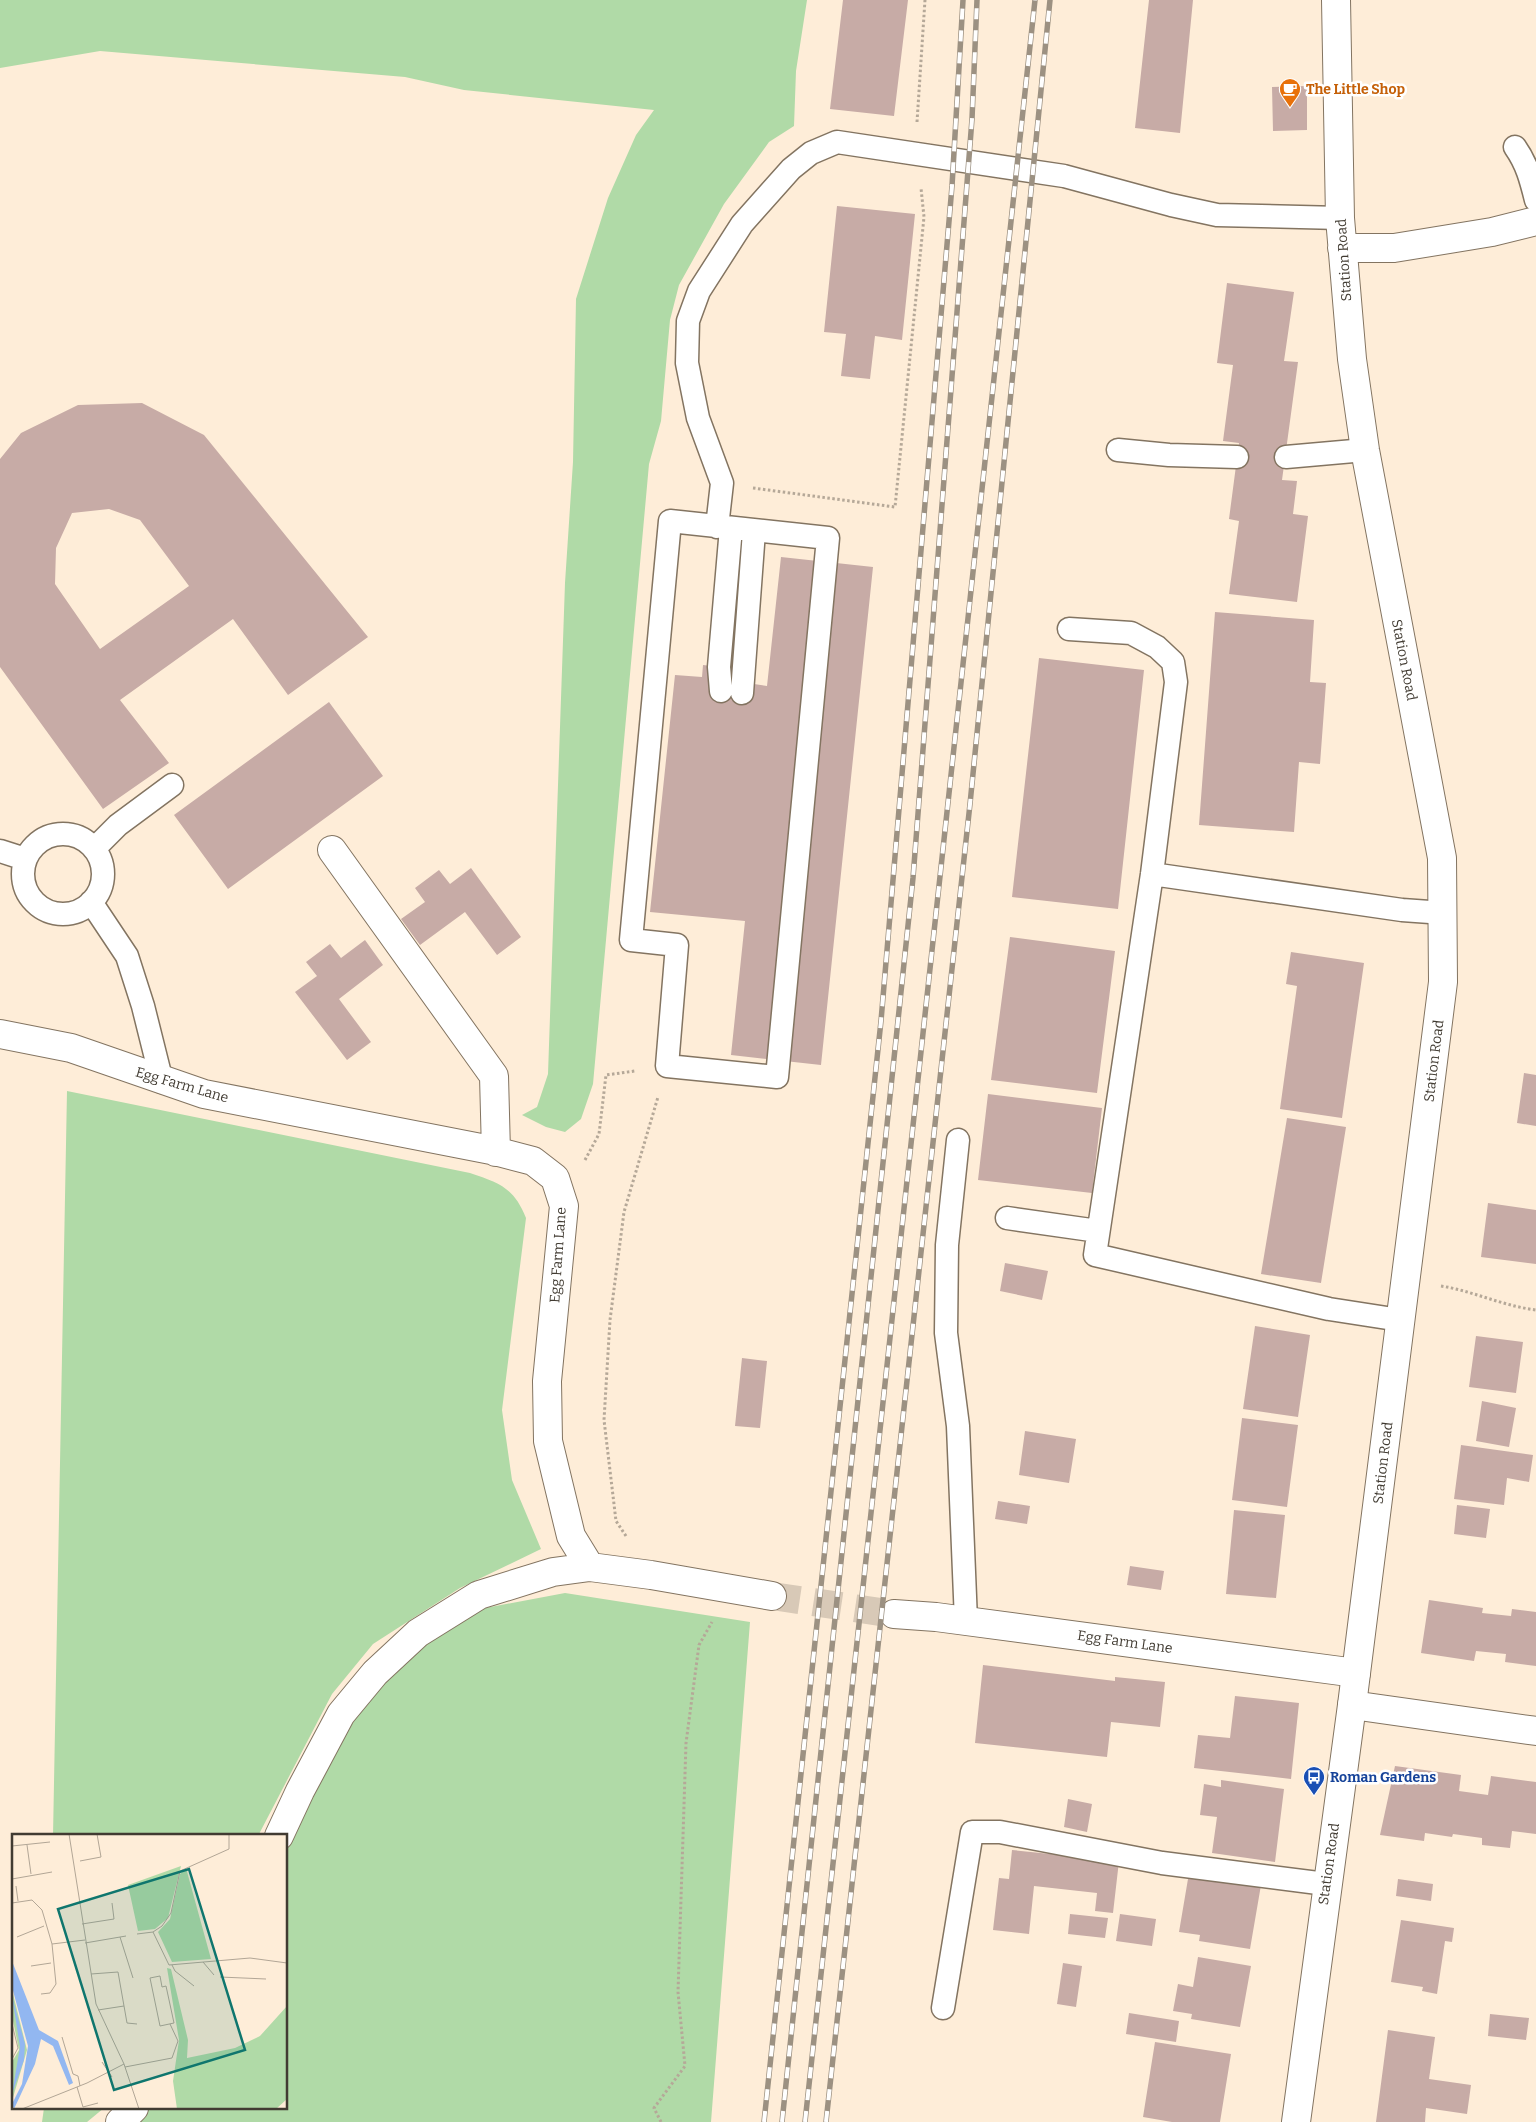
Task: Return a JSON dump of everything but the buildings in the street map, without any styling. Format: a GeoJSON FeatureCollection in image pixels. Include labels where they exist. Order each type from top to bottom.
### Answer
{"type":"FeatureCollection","features":[{"type":"Feature","properties":{"kind":"street","name":"Station Road"},"geometry":{"type":"LineString","coordinates":[[1296,2122],[1326,1884],[1352,1705],[1443,982],[1444,913],[1442,858],[1365,450],[1352,359],[1340,218],[1336,0]]}},
{"type":"Feature","properties":{"kind":"street"},"geometry":{"type":"LineString","coordinates":[[1342,248],[1403,247],[1492,232],[1536,221]]}},
{"type":"Feature","properties":{"kind":"street"},"geometry":{"type":"LineString","coordinates":[[332,850],[494,1076],[496,1152]]}},
{"type":"Feature","properties":{"kind":"street","name":"Egg Farm Lane"},"geometry":{"type":"LineString","coordinates":[[0,1034],[71,1048],[162,1082],[204,1094],[533,1161],[555,1178],[564,1206],[547,1381],[548,1441],[571,1536],[590,1566]]}},
{"type":"Feature","properties":{"kind":"street"},"geometry":{"type":"LineString","coordinates":[[279,1834],[341,1714],[375,1673],[418,1633],[479,1595],[553,1572],[590,1566],[651,1574],[772,1596]]}},
{"type":"Feature","properties":{"kind":"street","name":"Egg Farm Lane"},"geometry":{"type":"LineString","coordinates":[[894,1614],[1356,1673]]}},
{"type":"Feature","properties":{"kind":"street"},"geometry":{"type":"LineString","coordinates":[[1352,1705],[1536,1731]]}},
{"type":"Feature","properties":{"kind":"street"},"geometry":{"type":"LineString","coordinates":[[120,2122],[132,2110]]}},
{"type":"Feature","properties":{"kind":"lane"},"geometry":{"type":"LineString","coordinates":[[754,531],[744,669],[731,692],[719,667],[724,527],[722,484],[698,418],[686,362],[688,322],[699,291],[742,224],[791,169],[811,153],[837,142],[1064,176],[1171,205],[1217,215],[1340,218]]}},
{"type":"Feature","properties":{"kind":"lane"},"geometry":{"type":"LineString","coordinates":[[1515,147],[1530,173],[1536,200]]}},
{"type":"Feature","properties":{"kind":"lane"},"geometry":{"type":"LineString","coordinates":[[1118,450],[1169,455],[1237,457]]}},
{"type":"Feature","properties":{"kind":"lane"},"geometry":{"type":"LineString","coordinates":[[1286,457],[1365,450]]}},
{"type":"Feature","properties":{"kind":"lane"},"geometry":{"type":"LineString","coordinates":[[670,521],[724,527],[828,538],[777,1077],[667,1066],[677,945],[631,940],[670,521]]}},
{"type":"Feature","properties":{"kind":"lane"},"geometry":{"type":"LineString","coordinates":[[1069,629],[1131,633],[1157,646],[1173,662],[1176,682],[1152,874],[1095,1255],[1329,1310],[1400,1320]]}},
{"type":"Feature","properties":{"kind":"lane"},"geometry":{"type":"LineString","coordinates":[[94,849],[118,825],[172,785]]}},
{"type":"Feature","properties":{"kind":"lane"},"geometry":{"type":"LineString","coordinates":[[56,835],[70,835],[83,840],[94,849],[102,870],[102,882],[91,902],[80,910],[67,914],[53,913],[41,907],[31,898],[24,886],[22,873],[25,859],[32,848],[43,839],[56,835]]}},
{"type":"Feature","properties":{"kind":"lane"},"geometry":{"type":"LineString","coordinates":[[0,851],[25,859]]}},
{"type":"Feature","properties":{"kind":"lane"},"geometry":{"type":"LineString","coordinates":[[1152,874],[1402,910],[1444,913]]}},
{"type":"Feature","properties":{"kind":"lane"},"geometry":{"type":"LineString","coordinates":[[91,902],[127,956],[143,1006],[162,1082]]}},
{"type":"Feature","properties":{"kind":"lane"},"geometry":{"type":"LineString","coordinates":[[958,1140],[947,1245],[946,1334],[958,1426],[966,1622]]}},
{"type":"Feature","properties":{"kind":"lane"},"geometry":{"type":"LineString","coordinates":[[1007,1218],[1098,1231]]}},
{"type":"Feature","properties":{"kind":"lane"},"geometry":{"type":"LineString","coordinates":[[943,2008],[972,1832],[1000,1832],[1162,1863],[1326,1884]]}},
{"type":"Feature","properties":{"kind":"path"},"geometry":{"type":"LineString","coordinates":[[722,484],[895,507],[924,217],[916,130],[925,0]]}},
{"type":"Feature","properties":{"kind":"path"},"geometry":{"type":"LineString","coordinates":[[651,1574],[616,1521],[604,1420],[610,1320],[624,1212],[667,1066]]}},
{"type":"Feature","properties":{"kind":"path"},"geometry":{"type":"LineString","coordinates":[[587,1159],[600,1134],[606,1075]]}},
{"type":"Feature","properties":{"kind":"path"},"geometry":{"type":"LineString","coordinates":[[1406,1280],[1460,1289],[1516,1308],[1536,1310]]}},
{"type":"Feature","properties":{"kind":"path"},"geometry":{"type":"LineString","coordinates":[[661,2122],[654,2108],[685,2066],[678,1992],[686,1743],[698,1645],[731,1588]]}},
{"type":"Feature","properties":{"kind":"green space"},"geometry":{"type":"Polygon","coordinates":[[[0,0],[807,0],[796,71],[794,126],[769,142],[724,204],[679,285],[670,320],[661,421],[649,464],[593,1084],[581,1119],[565,1132],[546,1127],[522,1115],[537,1107],[548,1074],[565,583],[573,462],[576,299],[608,198],[636,135],[654,110],[464,90],[405,77],[100,51],[0,68],[0,0]]]}},
{"type":"Feature","properties":{"kind":"green space"},"geometry":{"type":"Polygon","coordinates":[[[67,1091],[470,1173],[505,1188],[516,1200],[526,1218],[502,1410],[512,1480],[541,1549],[460,1588],[373,1644],[332,1694],[259,1834],[53,1834],[67,1091]]]}},
{"type":"Feature","properties":{"kind":"green space"},"geometry":{"type":"Polygon","coordinates":[[[565,1593],[750,1622],[711,2122],[139,2122],[148,2110],[288,2110],[288,1843],[333,1755],[356,1716],[394,1665],[439,1629],[480,1609],[565,1593]]]}},
{"type":"Feature","properties":{"kind":"green space"},"geometry":{"type":"Polygon","coordinates":[[[44,2110],[102,2110],[87,2122],[42,2122],[44,2110]]]}},
{"type":"Feature","properties":{"kind":"tunnel"},"geometry":{"type":"LineString","coordinates":[[772,1596],[894,1614]]}},
{"type":"Feature","properties":{"kind":"railway"},"geometry":{"type":"LineString","coordinates":[[764,2122],[881,1021],[952,186],[963,0]]}},
{"type":"Feature","properties":{"kind":"railway"},"geometry":{"type":"LineString","coordinates":[[782,2122],[913,878],[972,119],[977,0]]}},
{"type":"Feature","properties":{"kind":"railway"},"geometry":{"type":"LineString","coordinates":[[805,2122],[1035,0]]}},
{"type":"Feature","properties":{"kind":"railway"},"geometry":{"type":"LineString","coordinates":[[826,2122],[970,804],[1050,0]]}},
{"type":"Feature","properties":{"kind":"place","name":"The Little Shop"},"geometry":{"type":"Point","coordinates":[1290,108]}},
{"type":"Feature","properties":{"kind":"place","name":"Roman Gardens"},"geometry":{"type":"Point","coordinates":[1314,1796]}}]}
